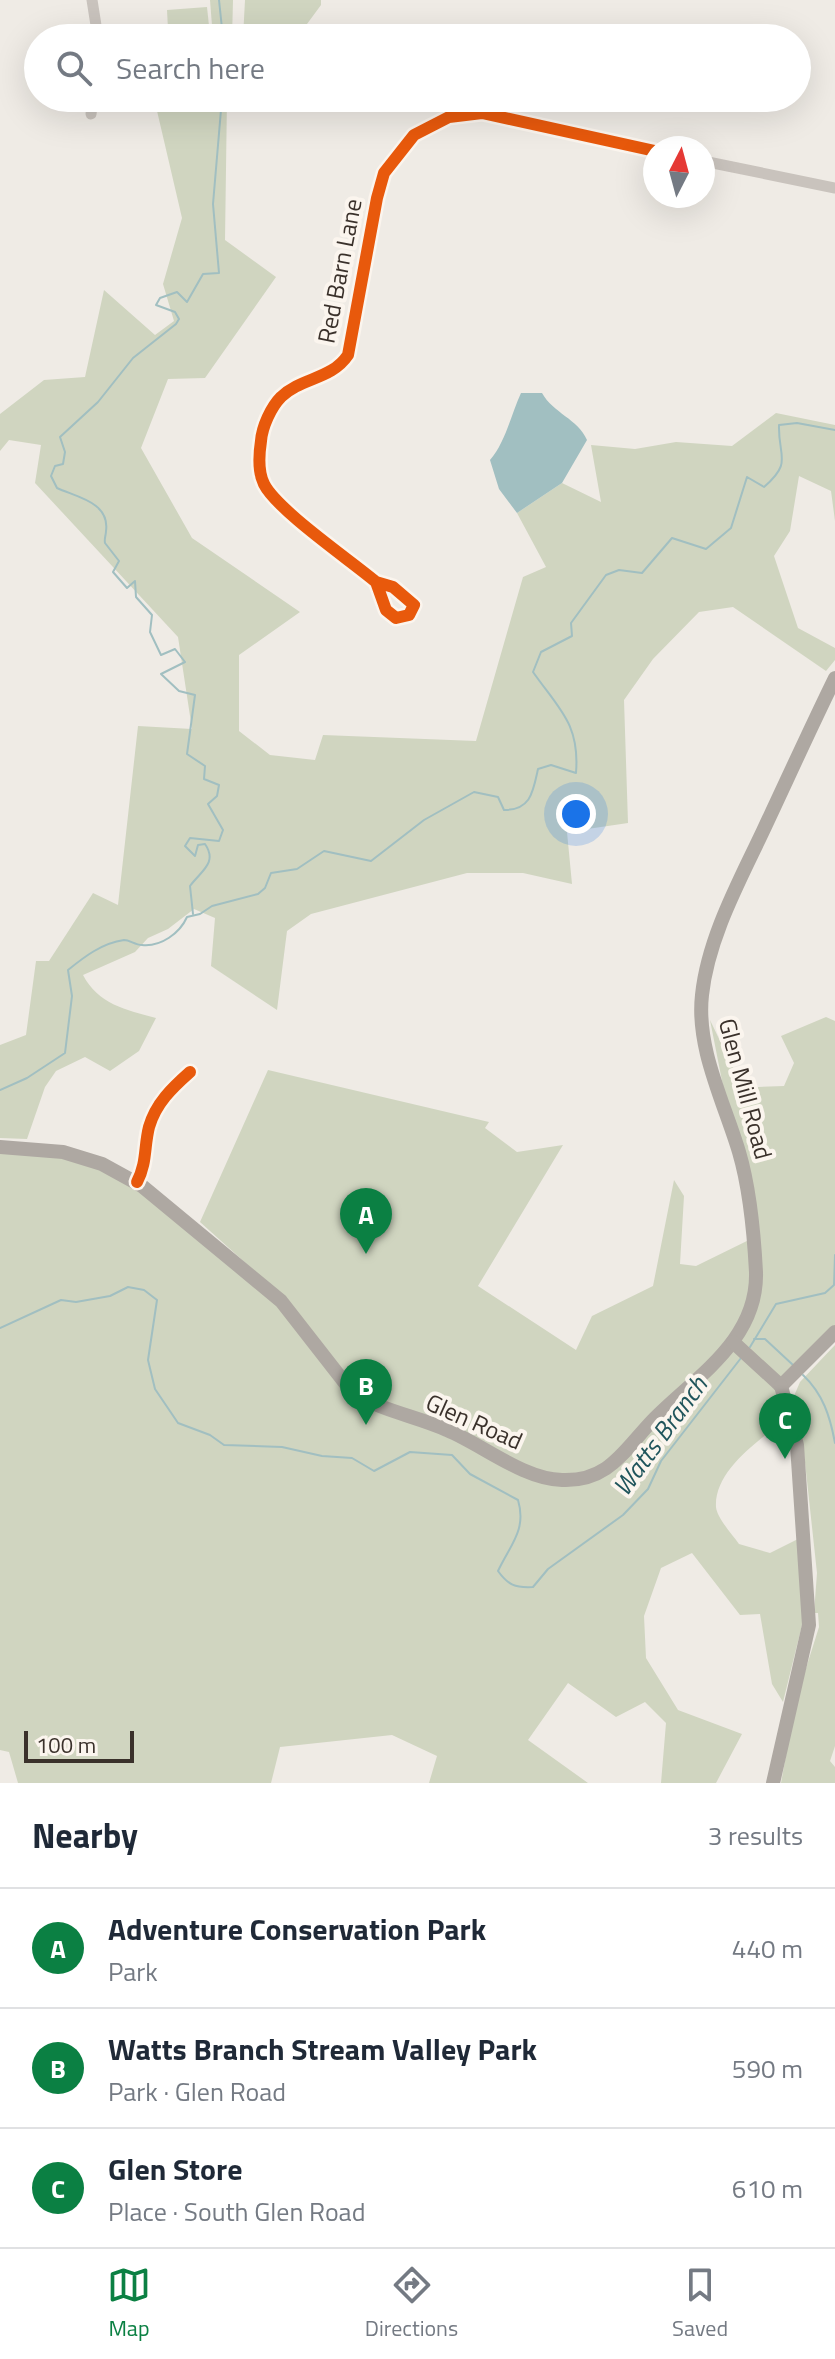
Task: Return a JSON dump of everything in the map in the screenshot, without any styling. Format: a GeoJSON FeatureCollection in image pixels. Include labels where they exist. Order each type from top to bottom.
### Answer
{"type":"FeatureCollection","features":[{"type":"Feature","properties":{"kind":"main road","name":"Glen Mill Road"},"geometry":{"type":"LineString","coordinates":[[737,1345],[749,1312],[756,1273],[745,1176],[709,1058],[702,994],[739,881],[833,685]]}},
{"type":"Feature","properties":{"kind":"main road","name":"Glen Road"},"geometry":{"type":"LineString","coordinates":[[0,1147],[63,1152],[102,1164],[137,1182],[281,1301],[352,1392],[369,1403],[446,1429],[535,1474],[555,1480],[593,1477],[610,1468],[653,1420],[737,1345]]}},
{"type":"Feature","properties":{"kind":"main road"},"geometry":{"type":"LineString","coordinates":[[781,1386],[835,1332]]}},
{"type":"Feature","properties":{"kind":"main road"},"geometry":{"type":"LineString","coordinates":[[737,1345],[781,1386],[797,1445],[809,1625],[773,1783]]}},
{"type":"Feature","properties":{"kind":"street"},"geometry":{"type":"LineString","coordinates":[[92,0],[96,24]]}},
{"type":"Feature","properties":{"kind":"street","name":"Red Barn Lane"},"geometry":{"type":"LineString","coordinates":[[376,582],[284,509],[264,484],[259,457],[262,430],[280,398],[339,368],[348,355],[384,173],[414,135],[437,122],[462,114],[498,115],[643,148]]}},
{"type":"Feature","properties":{"kind":"street"},"geometry":{"type":"LineString","coordinates":[[715,163],[835,188]]}},
{"type":"Feature","properties":{"kind":"street"},"geometry":{"type":"LineString","coordinates":[[137,1182],[146,1165],[148,1130],[157,1106],[190,1072]]}},
{"type":"Feature","properties":{"kind":"green space"},"geometry":{"type":"Polygon","coordinates":[[[210,0],[233,0],[232,24],[212,24],[210,0]]]}},
{"type":"Feature","properties":{"kind":"green space"},"geometry":{"type":"Polygon","coordinates":[[[245,0],[321,0],[321,5],[307,24],[244,24],[245,0]]]}},
{"type":"Feature","properties":{"kind":"green space"},"geometry":{"type":"Polygon","coordinates":[[[207,7],[209,24],[168,24],[167,10],[207,7]]]}},
{"type":"Feature","properties":{"kind":"green space"},"geometry":{"type":"Polygon","coordinates":[[[157,112],[227,112],[225,240],[276,277],[205,378],[168,379],[141,448],[192,538],[300,612],[239,655],[239,731],[270,755],[315,760],[323,735],[476,741],[523,577],[546,567],[517,513],[562,483],[601,502],[591,445],[635,449],[676,442],[732,446],[776,413],[835,425],[835,521],[831,491],[799,476],[790,531],[774,556],[798,628],[835,648],[835,660],[826,671],[733,607],[699,612],[653,659],[624,700],[628,823],[567,832],[572,884],[523,873],[467,873],[311,914],[287,931],[277,1010],[211,966],[215,918],[194,909],[168,929],[148,938],[135,952],[83,975],[105,999],[124,1009],[156,1018],[139,1051],[110,1071],[85,1057],[56,1071],[45,1087],[27,1139],[0,1138],[0,1045],[26,1035],[36,961],[49,961],[93,893],[118,905],[138,726],[192,729],[178,637],[35,483],[41,445],[9,440],[0,451],[0,414],[44,380],[85,377],[104,290],[155,335],[174,321],[163,284],[182,218],[157,112]]]}},
{"type":"Feature","properties":{"kind":"green space"},"geometry":{"type":"Polygon","coordinates":[[[826,1017],[835,1021],[835,1332],[781,1386],[790,1417],[754,1444],[731,1467],[717,1493],[716,1507],[739,1544],[770,1553],[798,1539],[804,1617],[783,1702],[772,1684],[760,1614],[740,1615],[692,1553],[661,1568],[644,1616],[646,1658],[678,1710],[742,1734],[716,1783],[661,1783],[666,1723],[645,1702],[616,1717],[568,1683],[528,1740],[588,1783],[429,1783],[437,1756],[392,1735],[280,1747],[271,1783],[18,1783],[9,1752],[0,1750],[0,1144],[102,1164],[289,1302],[200,1222],[268,1070],[489,1122],[485,1128],[517,1152],[563,1145],[478,1286],[576,1350],[592,1316],[653,1286],[674,1180],[684,1196],[680,1264],[696,1266],[753,1238],[710,1020],[733,1068],[758,1087],[784,1086],[794,1063],[781,1036],[826,1017]]]}},
{"type":"Feature","properties":{"kind":"green space"},"geometry":{"type":"Polygon","coordinates":[[[835,1345],[835,1746],[830,1761],[835,1767],[835,1783],[781,1783],[796,1700],[819,1627],[818,1613],[814,1613],[817,1573],[803,1444],[794,1396],[800,1382],[835,1345]]]}},
{"type":"Feature","properties":{"kind":"water"},"geometry":{"type":"Polygon","coordinates":[[[521,393],[542,393],[552,406],[578,427],[587,440],[562,483],[517,513],[499,489],[490,460],[504,437],[521,393]]]}},
{"type":"Feature","properties":{"kind":"waterway"},"geometry":{"type":"LineString","coordinates":[[219,0],[222,24]]}},
{"type":"Feature","properties":{"kind":"waterway"},"geometry":{"type":"LineString","coordinates":[[193,914],[190,886],[209,862],[210,856],[205,844],[198,845],[195,856],[185,846],[190,838],[219,841],[223,830],[208,804],[217,796],[219,785],[204,779],[205,766],[187,754],[195,695],[179,691],[161,674],[185,662],[175,649],[161,655],[150,632],[152,615],[136,597],[135,581],[127,588],[113,572],[119,561],[105,543],[106,521],[103,513],[90,502],[57,488],[51,476],[55,466],[63,464],[65,452],[60,437],[98,402],[133,358],[176,324],[179,319],[175,312],[156,305],[160,298],[177,292],[187,302],[203,274],[219,273],[213,204],[221,112]]}},
{"type":"Feature","properties":{"kind":"waterway"},"geometry":{"type":"LineString","coordinates":[[0,1090],[27,1078],[65,1053],[72,996],[68,970],[94,951],[124,940],[142,945],[163,941],[175,933],[187,917],[200,914],[212,906],[258,894],[265,888],[271,873],[297,869],[324,851],[371,861],[424,820],[474,792],[498,797],[504,810],[513,809],[529,798],[538,769],[551,765],[576,773],[575,742],[571,729],[533,672],[541,652],[572,636],[571,623],[606,575],[619,570],[642,573],[672,538],[706,549],[731,528],[747,477],[764,487],[781,465],[779,425],[797,423],[835,430]]}},
{"type":"Feature","properties":{"kind":"waterway","name":"Watts Branch"},"geometry":{"type":"LineString","coordinates":[[750,1347],[776,1304],[825,1293],[834,1285],[835,1255]]}},
{"type":"Feature","properties":{"kind":"waterway","name":"Watts Branch"},"geometry":{"type":"LineString","coordinates":[[0,1328],[61,1300],[76,1302],[110,1296],[128,1287],[144,1290],[157,1300],[148,1360],[155,1389],[178,1423],[210,1435],[224,1445],[282,1447],[322,1456],[352,1458],[374,1471],[410,1452],[452,1455],[470,1474],[518,1500],[519,1529],[498,1571],[512,1585],[527,1587],[533,1587],[548,1569],[623,1515],[648,1489],[661,1461],[741,1358]]}},
{"type":"Feature","properties":{"kind":"waterway"},"geometry":{"type":"LineString","coordinates":[[754,1339],[765,1339],[793,1365]]}},
{"type":"Feature","properties":{"kind":"waterway"},"geometry":{"type":"LineString","coordinates":[[803,1375],[825,1406],[835,1443]]}},
{"type":"Feature","properties":{"kind":"cycle path"},"geometry":{"type":"LineString","coordinates":[[376,582],[298,521],[271,495],[262,479],[259,457],[263,430],[277,401],[289,390],[333,369],[348,355],[384,173],[414,135],[449,117],[482,113],[643,148]]}},
{"type":"Feature","properties":{"kind":"cycle path"},"geometry":{"type":"LineString","coordinates":[[376,582],[393,587],[414,605],[409,615],[396,618],[386,610],[376,582]]}},
{"type":"Feature","properties":{"kind":"cycle path"},"geometry":{"type":"LineString","coordinates":[[137,1182],[152,1118],[165,1096],[190,1072]]}},
{"type":"Feature","properties":{"kind":"place","name":"Adventure Conservation Park"},"geometry":{"type":"Point","coordinates":[366,1254]}},
{"type":"Feature","properties":{"kind":"place","name":"Watts Branch Stream Valley Park"},"geometry":{"type":"Point","coordinates":[366,1425]}},
{"type":"Feature","properties":{"kind":"place","name":"Glen Store"},"geometry":{"type":"Point","coordinates":[785,1459]}}]}
